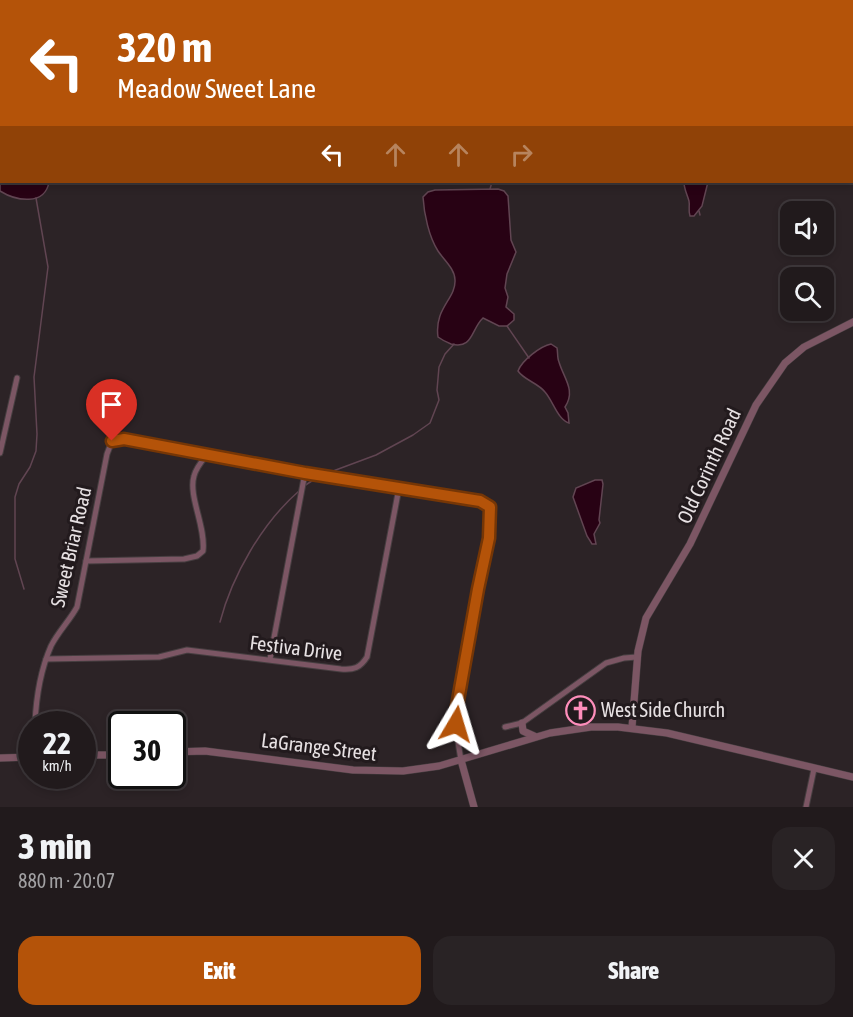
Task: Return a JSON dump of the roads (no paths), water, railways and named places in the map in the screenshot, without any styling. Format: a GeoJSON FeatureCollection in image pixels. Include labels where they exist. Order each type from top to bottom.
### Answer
{"type":"FeatureCollection","features":[{"type":"Feature","properties":{"kind":"street","name":"Old Corinth Road"},"geometry":{"type":"LineString","coordinates":[[632,727],[637,657],[641,631],[646,618],[654,600],[678,567],[690,544],[756,405],[785,363],[804,347],[853,322]]}},
{"type":"Feature","properties":{"kind":"street"},"geometry":{"type":"LineString","coordinates":[[0,453],[17,378]]}},
{"type":"Feature","properties":{"kind":"street","name":"Sweet Briar Road"},"geometry":{"type":"LineString","coordinates":[[37,711],[46,659],[52,644],[70,620],[77,606],[107,454],[112,441],[124,439],[206,456]]}},
{"type":"Feature","properties":{"kind":"street"},"geometry":{"type":"LineString","coordinates":[[86,561],[184,559],[197,556],[203,551],[205,539],[193,491],[193,478],[206,456],[480,501],[490,507],[489,538],[456,712],[456,730],[461,760],[474,807]]}},
{"type":"Feature","properties":{"kind":"street"},"geometry":{"type":"LineString","coordinates":[[270,659],[305,473]]}},
{"type":"Feature","properties":{"kind":"street","name":"Festiva Drive"},"geometry":{"type":"LineString","coordinates":[[46,659],[159,657],[186,650],[341,669],[352,670],[361,666],[367,657],[399,488]]}},
{"type":"Feature","properties":{"kind":"street"},"geometry":{"type":"LineString","coordinates":[[506,727],[522,723],[606,663],[624,657],[637,657]]}},
{"type":"Feature","properties":{"kind":"street"},"geometry":{"type":"LineString","coordinates":[[522,723],[523,731],[534,736]]}},
{"type":"Feature","properties":{"kind":"street","name":"LaGrange Street"},"geometry":{"type":"LineString","coordinates":[[186,752],[205,751],[372,771],[414,770],[461,760],[534,736],[584,728],[632,727],[667,733],[853,777]]}},
{"type":"Feature","properties":{"kind":"street"},"geometry":{"type":"LineString","coordinates":[[467,781],[470,765],[476,755]]}},
{"type":"Feature","properties":{"kind":"street"},"geometry":{"type":"LineString","coordinates":[[0,758],[18,757]]}},
{"type":"Feature","properties":{"kind":"street"},"geometry":{"type":"LineString","coordinates":[[441,765],[458,769],[467,781]]}},
{"type":"Feature","properties":{"kind":"street"},"geometry":{"type":"LineString","coordinates":[[806,807],[814,769]]}},
{"type":"Feature","properties":{"kind":"waterway"},"geometry":{"type":"LineString","coordinates":[[490,189],[492,183]]}},
{"type":"Feature","properties":{"kind":"waterway"},"geometry":{"type":"LineString","coordinates":[[24,589],[15,559],[15,497],[36,451],[34,377],[48,267],[36,198]]}},
{"type":"Feature","properties":{"kind":"waterway"},"geometry":{"type":"LineString","coordinates":[[699,211],[700,215]]}},
{"type":"Feature","properties":{"kind":"waterway"},"geometry":{"type":"LineString","coordinates":[[507,326],[529,358]]}},
{"type":"Feature","properties":{"kind":"waterway"},"geometry":{"type":"LineString","coordinates":[[325,474],[376,455],[430,423],[439,400],[437,390],[439,367],[445,354],[454,344]]}},
{"type":"Feature","properties":{"kind":"waterway"},"geometry":{"type":"LineString","coordinates":[[304,486],[318,477]]}},
{"type":"Feature","properties":{"kind":"waterway"},"geometry":{"type":"LineString","coordinates":[[220,622],[232,587],[250,551],[273,518],[299,491]]}},
{"type":"Feature","properties":{"kind":"place","name":"West Side Church"},"geometry":{"type":"Point","coordinates":[580,710]}}]}
